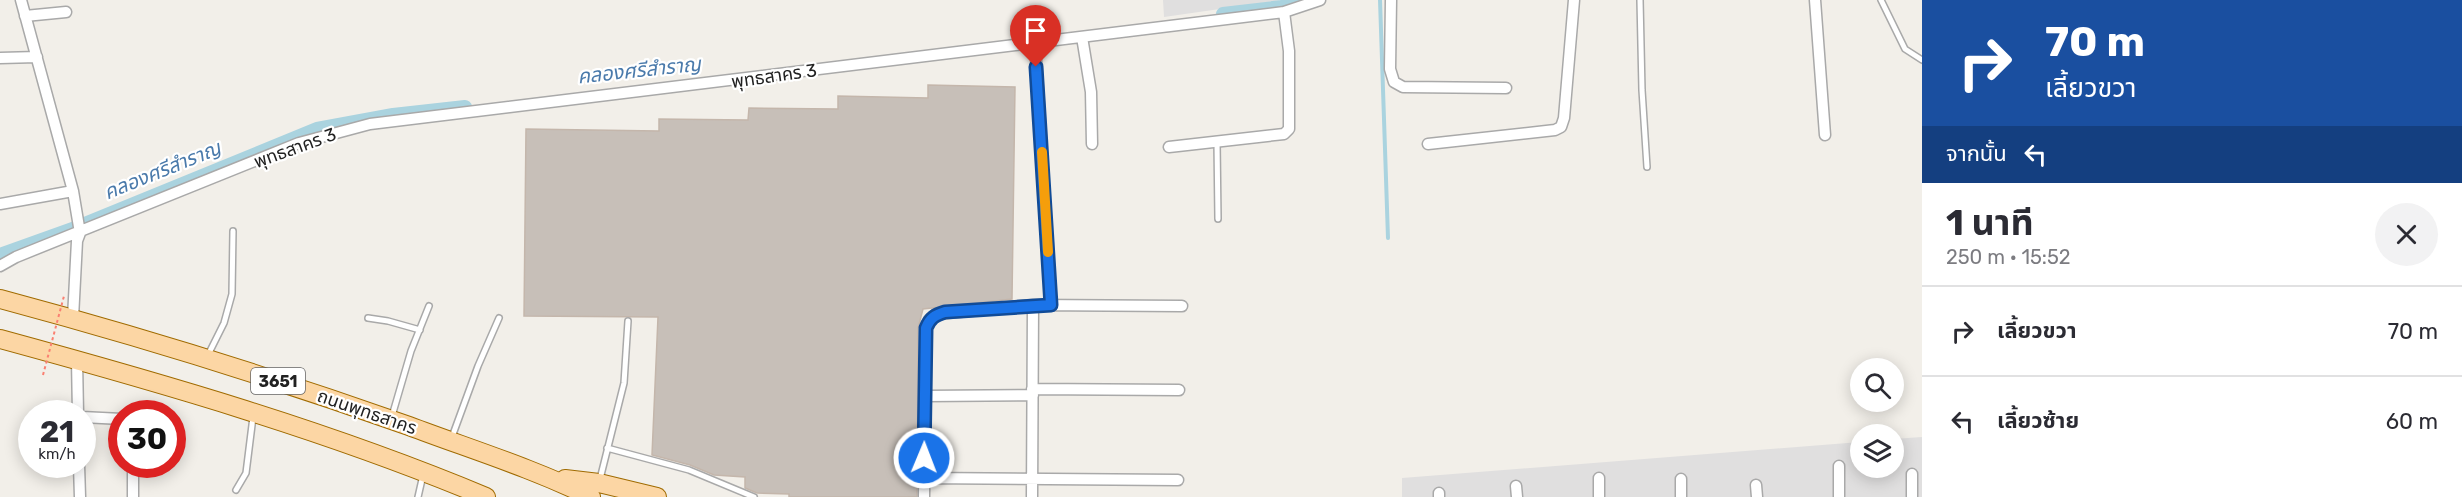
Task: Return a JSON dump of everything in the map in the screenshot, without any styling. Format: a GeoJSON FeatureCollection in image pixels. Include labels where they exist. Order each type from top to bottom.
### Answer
{"type":"FeatureCollection","features":[{"type":"Feature","properties":{"kind":"main road","name":"ถนนพุทธสาคร"},"geometry":{"type":"LineString","coordinates":[[0,299],[73,318],[206,358],[391,420],[551,478],[595,490],[657,497]]}},
{"type":"Feature","properties":{"kind":"main road","name":"ถนนพุทธสาคร"},"geometry":{"type":"LineString","coordinates":[[0,339],[253,411],[423,471],[486,497]]}},
{"type":"Feature","properties":{"kind":"main road"},"geometry":{"type":"LineString","coordinates":[[551,478],[616,497]]}},
{"type":"Feature","properties":{"kind":"street"},"geometry":{"type":"LineString","coordinates":[[21,0],[73,191],[80,232],[77,241],[73,318]]}},
{"type":"Feature","properties":{"kind":"street","name":"พุทธสาคร 3"},"geometry":{"type":"LineString","coordinates":[[0,266],[16,257],[299,143],[370,124],[1284,12],[1320,0]]}},
{"type":"Feature","properties":{"kind":"street"},"geometry":{"type":"LineString","coordinates":[[1391,0],[1390,69],[1394,82],[1403,87],[1506,88]]}},
{"type":"Feature","properties":{"kind":"street"},"geometry":{"type":"LineString","coordinates":[[1428,144],[1555,130],[1561,127],[1564,118],[1574,0]]}},
{"type":"Feature","properties":{"kind":"street"},"geometry":{"type":"LineString","coordinates":[[1815,0],[1826,135]]}},
{"type":"Feature","properties":{"kind":"street"},"geometry":{"type":"LineString","coordinates":[[25,16],[66,12]]}},
{"type":"Feature","properties":{"kind":"street"},"geometry":{"type":"LineString","coordinates":[[1168,147],[1284,134],[1289,129],[1288,51],[1284,12]]}},
{"type":"Feature","properties":{"kind":"street"},"geometry":{"type":"LineString","coordinates":[[1082,37],[1090,92],[1092,144]]}},
{"type":"Feature","properties":{"kind":"street"},"geometry":{"type":"LineString","coordinates":[[1035,43],[1051,305]]}},
{"type":"Feature","properties":{"kind":"street"},"geometry":{"type":"LineString","coordinates":[[0,58],[37,57]]}},
{"type":"Feature","properties":{"kind":"street"},"geometry":{"type":"LineString","coordinates":[[0,204],[73,191]]}},
{"type":"Feature","properties":{"kind":"street"},"geometry":{"type":"LineString","coordinates":[[1032,497],[1033,305]]}},
{"type":"Feature","properties":{"kind":"street"},"geometry":{"type":"LineString","coordinates":[[924,497],[926,328],[929,320],[936,314],[1033,305],[1182,306]]}},
{"type":"Feature","properties":{"kind":"street"},"geometry":{"type":"LineString","coordinates":[[76,360],[77,400]]}},
{"type":"Feature","properties":{"kind":"street"},"geometry":{"type":"LineString","coordinates":[[925,396],[1179,390]]}},
{"type":"Feature","properties":{"kind":"street"},"geometry":{"type":"LineString","coordinates":[[1839,466],[1839,497]]}},
{"type":"Feature","properties":{"kind":"street"},"geometry":{"type":"LineString","coordinates":[[1912,474],[1912,497]]}},
{"type":"Feature","properties":{"kind":"street"},"geometry":{"type":"LineString","coordinates":[[79,478],[80,497]]}},
{"type":"Feature","properties":{"kind":"street"},"geometry":{"type":"LineString","coordinates":[[133,478],[133,497]]}},
{"type":"Feature","properties":{"kind":"street"},"geometry":{"type":"LineString","coordinates":[[924,478],[1178,480]]}},
{"type":"Feature","properties":{"kind":"street"},"geometry":{"type":"LineString","coordinates":[[1599,478],[1599,497]]}},
{"type":"Feature","properties":{"kind":"street"},"geometry":{"type":"LineString","coordinates":[[1680,479],[1681,497]]}},
{"type":"Feature","properties":{"kind":"street"},"geometry":{"type":"LineString","coordinates":[[1756,485],[1757,497]]}},
{"type":"Feature","properties":{"kind":"lane"},"geometry":{"type":"LineString","coordinates":[[1640,0],[1647,167]]}},
{"type":"Feature","properties":{"kind":"lane"},"geometry":{"type":"LineString","coordinates":[[1881,0],[1905,49],[1922,60]]}},
{"type":"Feature","properties":{"kind":"lane"},"geometry":{"type":"LineString","coordinates":[[1217,141],[1218,219]]}},
{"type":"Feature","properties":{"kind":"lane"},"geometry":{"type":"LineString","coordinates":[[206,358],[224,323],[232,294],[233,231]]}},
{"type":"Feature","properties":{"kind":"lane"},"geometry":{"type":"LineString","coordinates":[[391,420],[429,306]]}},
{"type":"Feature","properties":{"kind":"lane"},"geometry":{"type":"LineString","coordinates":[[368,318],[420,330]]}},
{"type":"Feature","properties":{"kind":"lane"},"geometry":{"type":"LineString","coordinates":[[451,442],[478,366],[499,318]]}},
{"type":"Feature","properties":{"kind":"lane"},"geometry":{"type":"LineString","coordinates":[[595,490],[619,411],[624,383],[628,321]]}},
{"type":"Feature","properties":{"kind":"lane"},"geometry":{"type":"LineString","coordinates":[[236,490],[246,473],[253,411]]}},
{"type":"Feature","properties":{"kind":"lane"},"geometry":{"type":"LineString","coordinates":[[607,448],[689,470],[754,497]]}},
{"type":"Feature","properties":{"kind":"lane"},"geometry":{"type":"LineString","coordinates":[[418,497],[423,471]]}},
{"type":"Feature","properties":{"kind":"path"},"geometry":{"type":"LineString","coordinates":[[43,375],[64,296]]}},
{"type":"Feature","properties":{"kind":"shaded area"},"geometry":{"type":"Polygon","coordinates":[[[1163,0],[1282,0],[1164,17],[1163,0]]]}},
{"type":"Feature","properties":{"kind":"shaded area"},"geometry":{"type":"Polygon","coordinates":[[[1922,437],[1922,497],[1402,497],[1402,478],[1850,443],[1850,478],[1904,478],[1904,438],[1922,437]]]}},
{"type":"Feature","properties":{"kind":"building"},"geometry":{"type":"Polygon","coordinates":[[[928,85],[1015,87],[1012,299],[923,309],[918,328],[917,497],[789,497],[789,494],[757,493],[745,488],[745,477],[714,475],[690,465],[652,455],[658,317],[524,316],[526,129],[659,131],[659,119],[748,120],[749,108],[838,109],[838,96],[928,98],[928,85]]]}},
{"type":"Feature","properties":{"kind":"waterway","name":"คลองศรีสำราญ"},"geometry":{"type":"LineString","coordinates":[[1223,14],[1282,7],[1303,0]]}},
{"type":"Feature","properties":{"kind":"waterway"},"geometry":{"type":"LineString","coordinates":[[1380,0],[1388,238]]}},
{"type":"Feature","properties":{"kind":"waterway","name":"คลองศรีสำราญ"},"geometry":{"type":"LineString","coordinates":[[0,255],[75,228],[317,129],[393,115],[465,107]]}},
{"type":"Feature","properties":{"kind":"slow traffic"},"geometry":{"type":"LineString","coordinates":[[1042,152],[1048,252]]}},
{"type":"Feature","properties":{"kind":"route"},"geometry":{"type":"LineString","coordinates":[[924,458],[926,328],[929,320],[936,314],[945,312],[1051,305],[1036,67]]}}]}
